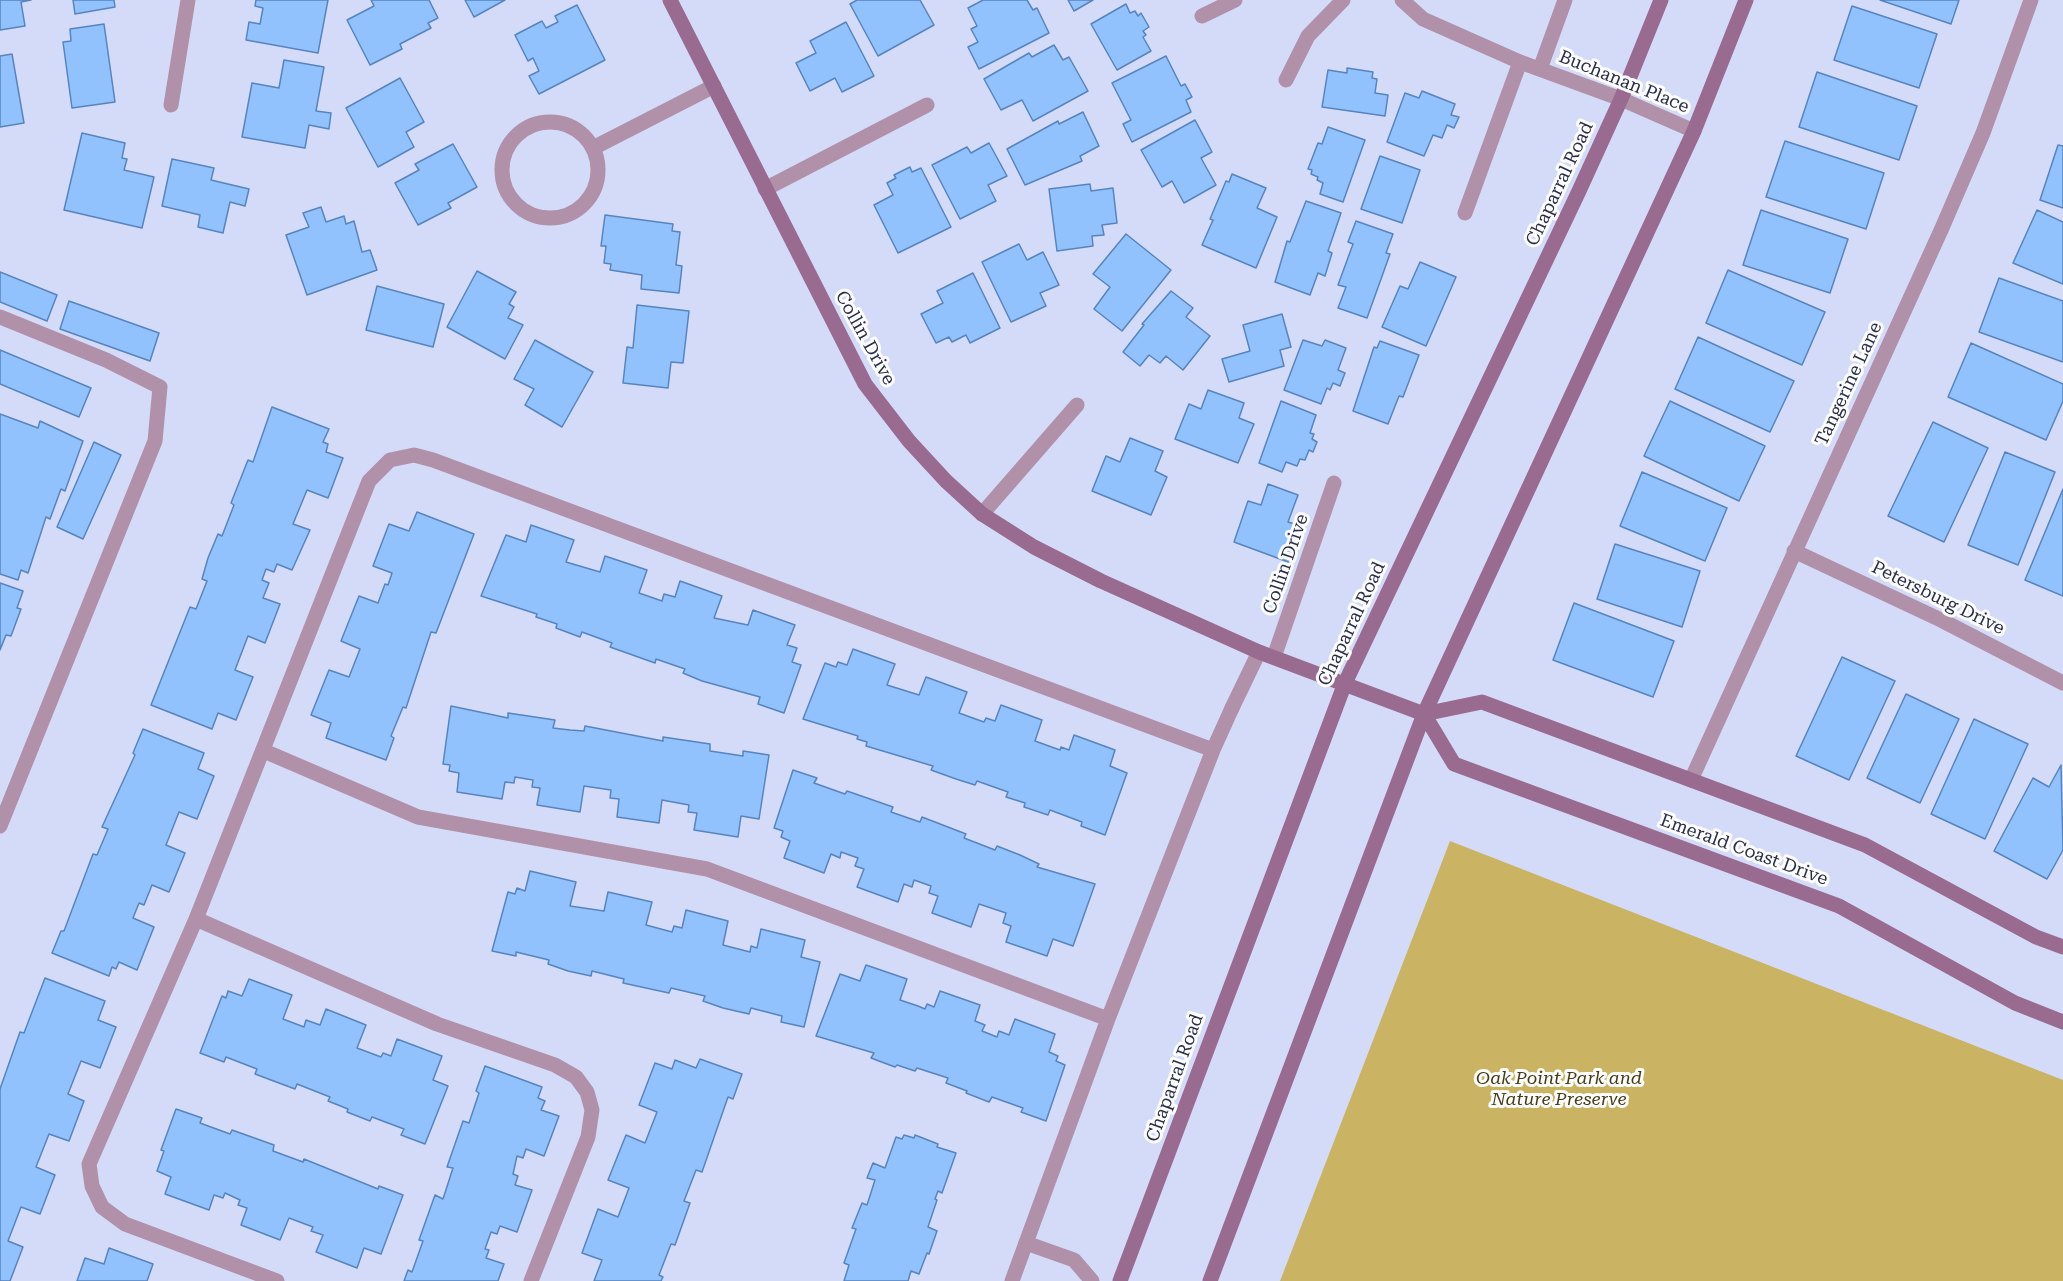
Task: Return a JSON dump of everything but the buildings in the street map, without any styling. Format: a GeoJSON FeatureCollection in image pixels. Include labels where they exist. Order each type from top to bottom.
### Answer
{"type":"FeatureCollection","features":[{"type":"Feature","properties":{"kind":"main road","name":"Collin Drive"},"geometry":{"type":"LineString","coordinates":[[670,0],[865,384],[909,441],[945,481],[982,514],[1034,547],[1101,581],[1259,652],[1345,683]]}},
{"type":"Feature","properties":{"kind":"main road","name":"Chaparral Road"},"geometry":{"type":"LineString","coordinates":[[1120,1281],[1345,683],[1621,99],[1661,0]]}},
{"type":"Feature","properties":{"kind":"main road"},"geometry":{"type":"LineString","coordinates":[[1210,1281],[1424,714],[1694,131],[1746,0]]}},
{"type":"Feature","properties":{"kind":"main road"},"geometry":{"type":"LineString","coordinates":[[1345,683],[1424,714],[1482,702],[1864,845],[2036,937],[2063,947]]}},
{"type":"Feature","properties":{"kind":"main road","name":"Emerald Coast Drive"},"geometry":{"type":"LineString","coordinates":[[1424,714],[1454,764],[1839,906],[2015,1003],[2063,1022]]}},
{"type":"Feature","properties":{"kind":"street"},"geometry":{"type":"LineString","coordinates":[[171,105],[188,0]]}},
{"type":"Feature","properties":{"kind":"street"},"geometry":{"type":"LineString","coordinates":[[1202,16],[1235,0]]}},
{"type":"Feature","properties":{"kind":"street"},"geometry":{"type":"LineString","coordinates":[[1286,80],[1308,36],[1343,0]]}},
{"type":"Feature","properties":{"kind":"street","name":"Buchanan Place"},"geometry":{"type":"LineString","coordinates":[[1402,0],[1424,19],[1520,62],[1621,99],[1694,131]]}},
{"type":"Feature","properties":{"kind":"street","name":"Buchanan Place"},"geometry":{"type":"LineString","coordinates":[[1540,69],[1565,0]]}},
{"type":"Feature","properties":{"kind":"street","name":"Tangerine Lane"},"geometry":{"type":"LineString","coordinates":[[1691,780],[1983,133],[2031,0]]}},
{"type":"Feature","properties":{"kind":"street"},"geometry":{"type":"LineString","coordinates":[[1465,213],[1520,62]]}},
{"type":"Feature","properties":{"kind":"street"},"geometry":{"type":"LineString","coordinates":[[593,148],[714,86]]}},
{"type":"Feature","properties":{"kind":"street"},"geometry":{"type":"LineString","coordinates":[[765,189],[927,105]]}},
{"type":"Feature","properties":{"kind":"street"},"geometry":{"type":"LineString","coordinates":[[546,121],[565,124],[582,133],[593,148],[599,166],[596,185],[587,202],[571,214],[554,220],[534,217],[518,207],[506,192],[501,174],[503,155],[513,138],[528,126],[546,121]]}},
{"type":"Feature","properties":{"kind":"street"},"geometry":{"type":"LineString","coordinates":[[0,317],[106,360],[160,387],[155,441],[0,826]]}},
{"type":"Feature","properties":{"kind":"street"},"geometry":{"type":"LineString","coordinates":[[982,514],[1077,405]]}},
{"type":"Feature","properties":{"kind":"street"},"geometry":{"type":"LineString","coordinates":[[277,1281],[125,1224],[102,1207],[92,1186],[89,1164],[196,920],[369,481],[390,460],[414,455],[1213,750]]}},
{"type":"Feature","properties":{"kind":"street","name":"Collin Drive"},"geometry":{"type":"LineString","coordinates":[[1274,657],[1334,483]]}},
{"type":"Feature","properties":{"kind":"street","name":"Petersburg Drive"},"geometry":{"type":"LineString","coordinates":[[1794,551],[1941,620],[2063,684]]}},
{"type":"Feature","properties":{"kind":"street"},"geometry":{"type":"LineString","coordinates":[[1012,1281],[1108,1019],[1213,750],[1259,652]]}},
{"type":"Feature","properties":{"kind":"street"},"geometry":{"type":"LineString","coordinates":[[264,751],[418,817],[707,869],[1108,1019]]}},
{"type":"Feature","properties":{"kind":"street"},"geometry":{"type":"LineString","coordinates":[[196,920],[437,1024],[555,1065],[576,1077],[587,1092],[592,1110],[588,1137],[531,1281]]}},
{"type":"Feature","properties":{"kind":"street"},"geometry":{"type":"LineString","coordinates":[[1026,1243],[1074,1260],[1092,1281]]}},
{"type":"Feature","properties":{"kind":"green space","name":"Oak Point Park and Nature Preserve"},"geometry":{"type":"Polygon","coordinates":[[[1450,841],[2063,1080],[2063,1281],[1280,1281],[1450,841]]]}}]}
